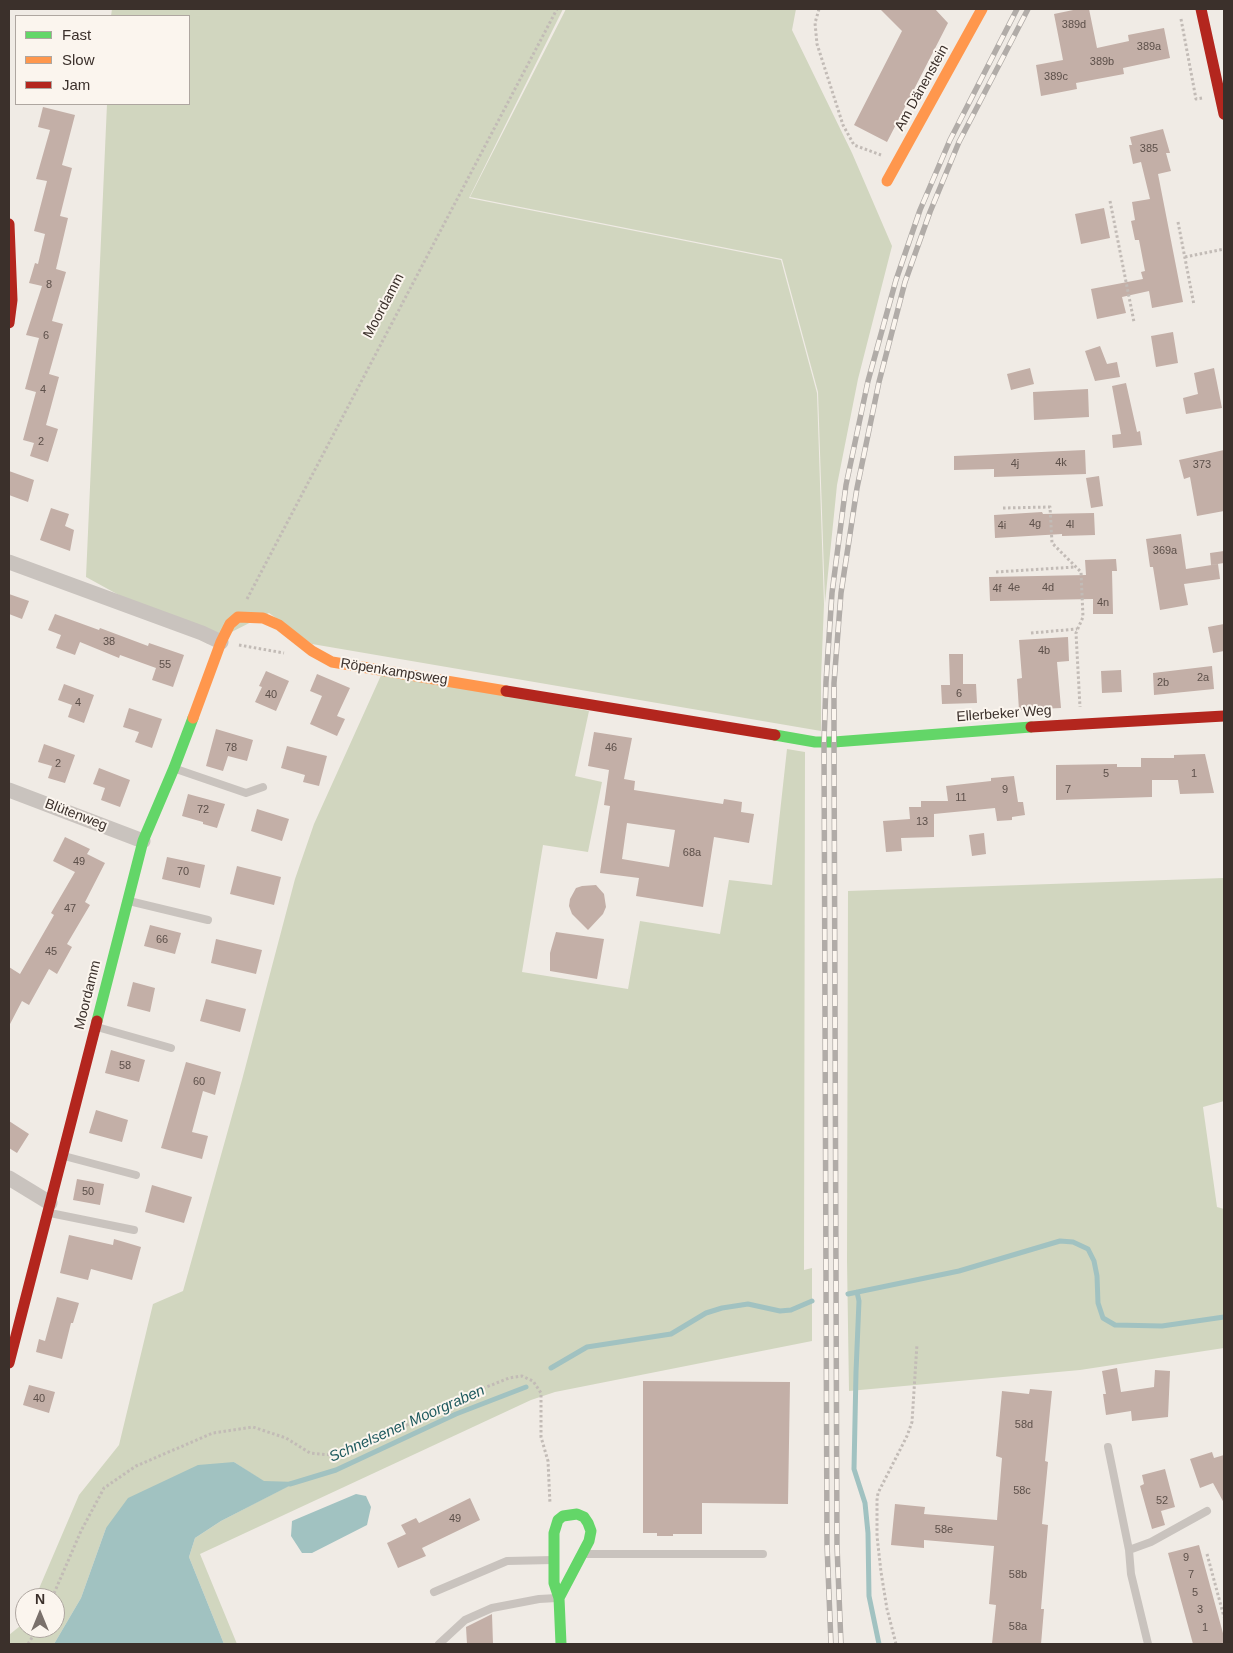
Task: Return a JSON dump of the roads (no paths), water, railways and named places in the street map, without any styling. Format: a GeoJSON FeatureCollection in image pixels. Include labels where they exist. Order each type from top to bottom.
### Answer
{"type":"FeatureCollection","features":[{"type":"Feature","properties":{"kind":"street","name":"Am Dänenstein"},"geometry":{"type":"LineString","coordinates":[[887,181],[982,9]]}},
{"type":"Feature","properties":{"kind":"street"},"geometry":{"type":"LineString","coordinates":[[1201,9],[1219,65],[1224,114]]}},
{"type":"Feature","properties":{"kind":"street"},"geometry":{"type":"LineString","coordinates":[[9,224],[12,300],[9,323]]}},
{"type":"Feature","properties":{"kind":"street"},"geometry":{"type":"LineString","coordinates":[[9,562],[202,633],[221,642]]}},
{"type":"Feature","properties":{"kind":"street","name":"Röpenkampsweg"},"geometry":{"type":"LineString","coordinates":[[221,642],[230,624],[238,617],[263,618],[279,625],[312,652],[332,662],[786,737]]}},
{"type":"Feature","properties":{"kind":"street","name":"Moordamm"},"geometry":{"type":"LineString","coordinates":[[9,1363],[143,841],[174,768],[221,642]]}},
{"type":"Feature","properties":{"kind":"street","name":"Ellerbeker Weg"},"geometry":{"type":"LineString","coordinates":[[786,737],[815,742],[834,742],[1081,724],[1224,716]]}},
{"type":"Feature","properties":{"kind":"street","name":"Blütenweg"},"geometry":{"type":"LineString","coordinates":[[9,790],[143,841]]}},
{"type":"Feature","properties":{"kind":"street"},"geometry":{"type":"LineString","coordinates":[[9,1178],[49,1208]]}},
{"type":"Feature","properties":{"kind":"street"},"geometry":{"type":"LineString","coordinates":[[559,1598],[584,1554],[589,1541],[591,1531],[588,1523],[584,1517],[577,1514],[570,1514],[558,1520],[554,1533],[554,1583],[559,1598],[560,1644]]}},
{"type":"Feature","properties":{"kind":"lane"},"geometry":{"type":"LineString","coordinates":[[174,768],[246,793],[263,787]]}},
{"type":"Feature","properties":{"kind":"lane"},"geometry":{"type":"LineString","coordinates":[[127,901],[208,920]]}},
{"type":"Feature","properties":{"kind":"lane"},"geometry":{"type":"LineString","coordinates":[[95,1026],[171,1048]]}},
{"type":"Feature","properties":{"kind":"lane"},"geometry":{"type":"LineString","coordinates":[[62,1155],[136,1175]]}},
{"type":"Feature","properties":{"kind":"lane"},"geometry":{"type":"LineString","coordinates":[[49,1208],[134,1230]]}},
{"type":"Feature","properties":{"kind":"lane"},"geometry":{"type":"LineString","coordinates":[[1108,1447],[1129,1550],[1131,1574],[1148,1644]]}},
{"type":"Feature","properties":{"kind":"lane"},"geometry":{"type":"LineString","coordinates":[[1129,1550],[1151,1542],[1207,1511]]}},
{"type":"Feature","properties":{"kind":"lane"},"geometry":{"type":"LineString","coordinates":[[584,1554],[762,1554]]}},
{"type":"Feature","properties":{"kind":"lane"},"geometry":{"type":"LineString","coordinates":[[434,1592],[507,1561],[554,1560]]}},
{"type":"Feature","properties":{"kind":"lane"},"geometry":{"type":"LineString","coordinates":[[439,1644],[465,1620],[492,1608],[538,1599],[559,1598]]}},
{"type":"Feature","properties":{"kind":"water"},"geometry":{"type":"Polygon","coordinates":[[[234,1462],[264,1481],[297,1482],[221,1521],[195,1538],[189,1557],[224,1644],[54,1644],[58,1638],[65,1638],[65,1625],[81,1598],[106,1528],[128,1498],[198,1465],[234,1462]]]}},
{"type":"Feature","properties":{"kind":"water"},"geometry":{"type":"Polygon","coordinates":[[[356,1494],[366,1496],[371,1507],[367,1525],[312,1553],[302,1553],[291,1536],[292,1521],[356,1494]]]}},
{"type":"Feature","properties":{"kind":"waterway"},"geometry":{"type":"LineString","coordinates":[[848,1294],[959,1271],[1060,1241],[1073,1242],[1088,1249],[1094,1261],[1097,1276],[1098,1303],[1103,1318],[1115,1325],[1162,1326],[1224,1317]]}},
{"type":"Feature","properties":{"kind":"waterway"},"geometry":{"type":"LineString","coordinates":[[857,1292],[859,1301],[854,1469],[865,1503],[868,1533],[869,1596],[879,1644]]}},
{"type":"Feature","properties":{"kind":"waterway","name":"Schnelsener Moorgraben"},"geometry":{"type":"LineString","coordinates":[[551,1368],[587,1347],[671,1334],[706,1313],[722,1308],[748,1304],[780,1311],[791,1310],[812,1301]]}},
{"type":"Feature","properties":{"kind":"waterway","name":"Schnelsener Moorgraben"},"geometry":{"type":"LineString","coordinates":[[290,1484],[336,1470],[456,1414],[526,1387]]}},
{"type":"Feature","properties":{"kind":"railway"},"geometry":{"type":"LineString","coordinates":[[831,1644],[827,1545],[824,742],[832,593],[846,485],[868,381],[896,280],[920,210],[950,140],[1017,9]]}},
{"type":"Feature","properties":{"kind":"railway"},"geometry":{"type":"LineString","coordinates":[[841,1644],[837,1546],[834,742],[834,683],[841,593],[857,488],[879,382],[905,282],[930,212],[959,142],[1028,9]]}}]}
